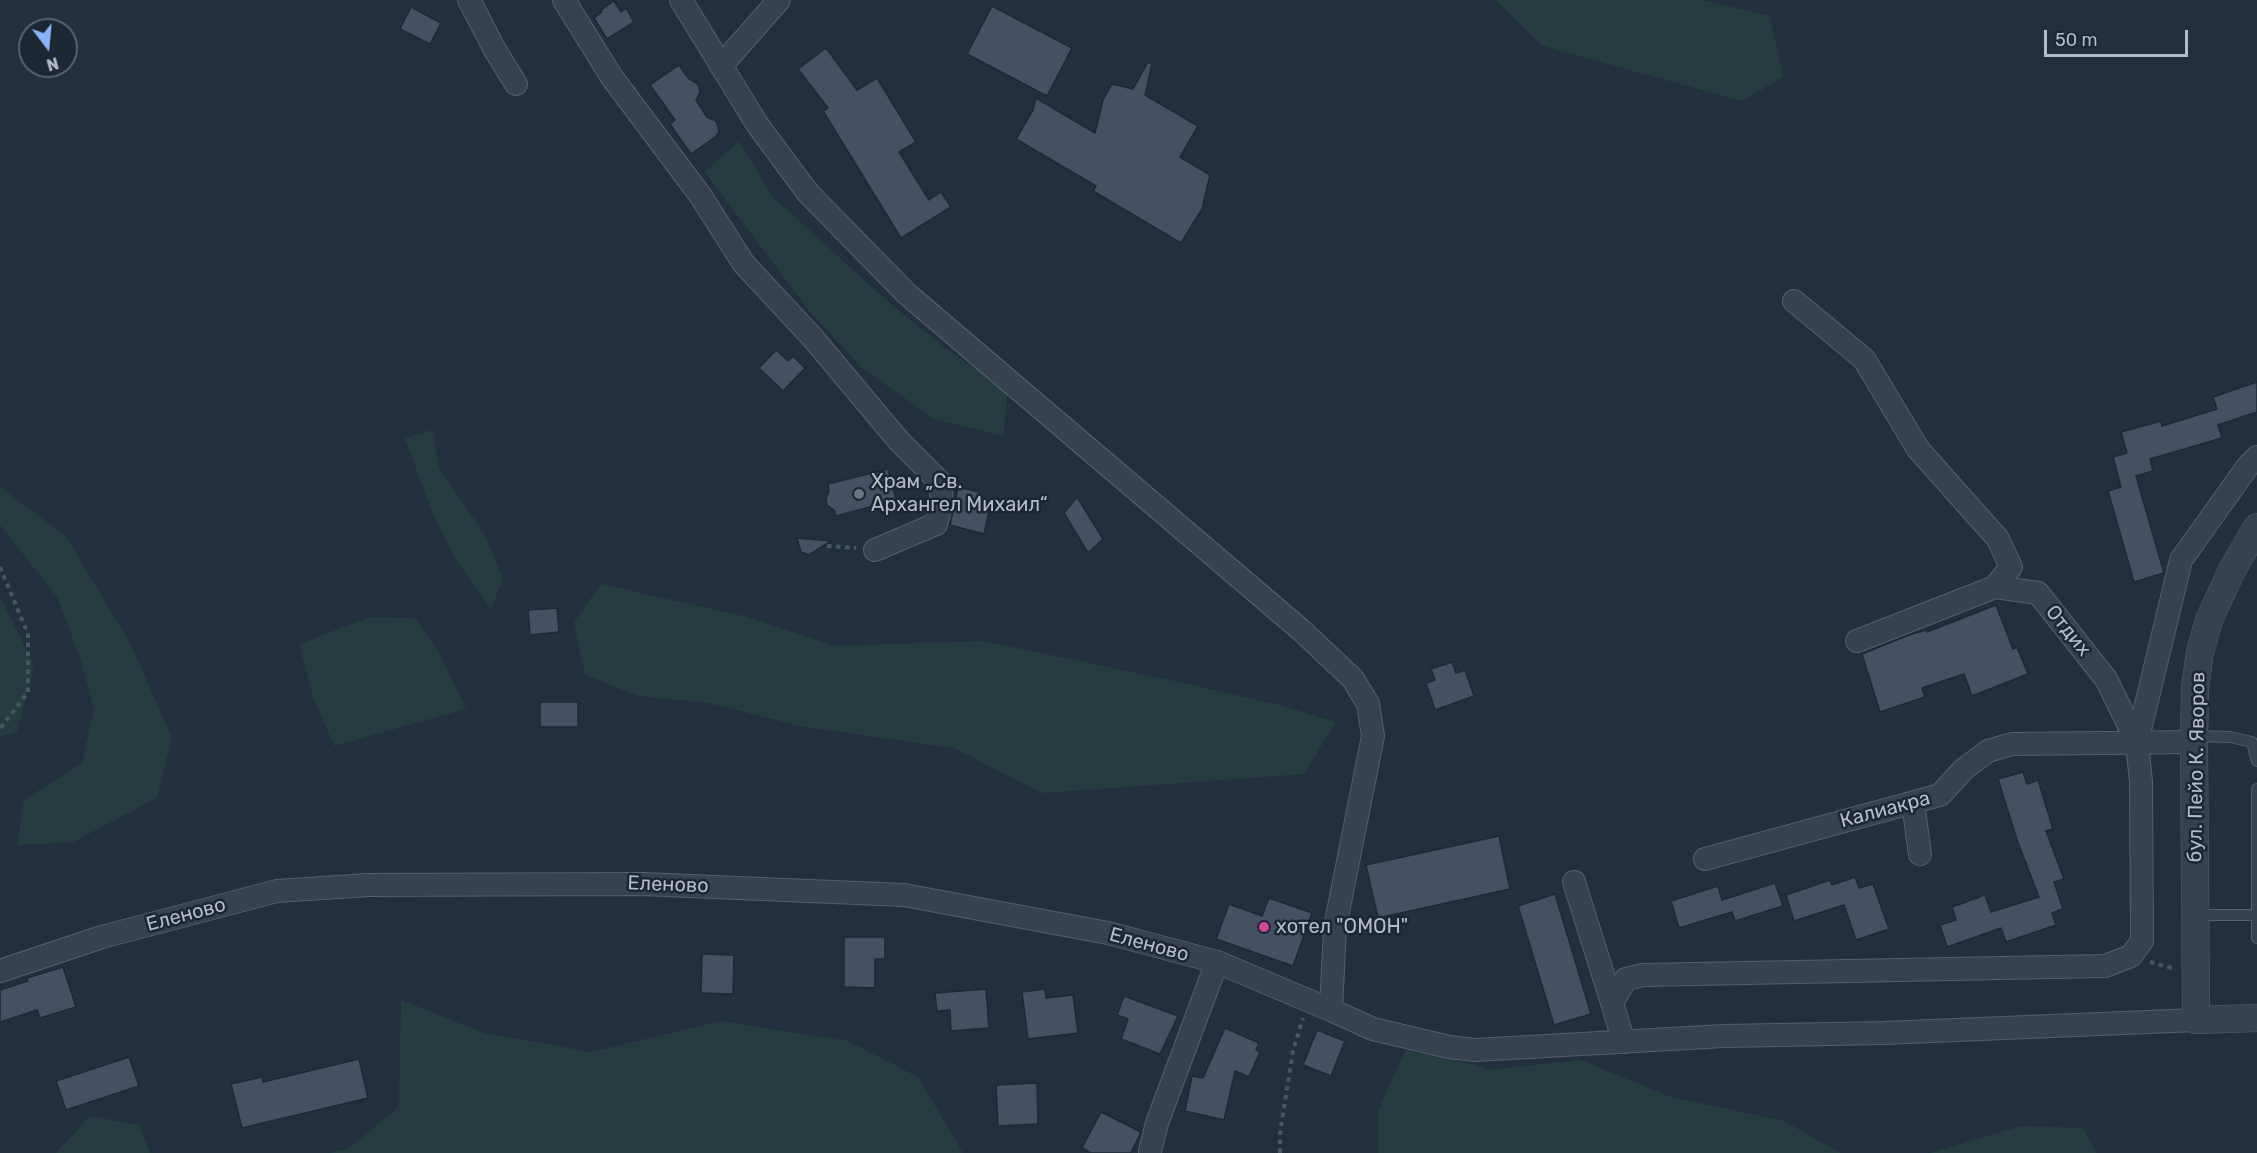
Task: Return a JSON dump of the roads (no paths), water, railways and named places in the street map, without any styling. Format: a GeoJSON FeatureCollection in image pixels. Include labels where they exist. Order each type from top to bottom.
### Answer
{"type":"FeatureCollection","features":[{"type":"Feature","properties":{"kind":"street"},"geometry":{"type":"LineString","coordinates":[[469,0],[516,84]]}},
{"type":"Feature","properties":{"kind":"street"},"geometry":{"type":"LineString","coordinates":[[564,0],[611,76],[700,195],[744,264],[812,337],[898,441],[940,482],[942,502],[936,524],[875,550]]}},
{"type":"Feature","properties":{"kind":"street"},"geometry":{"type":"LineString","coordinates":[[681,0],[757,124],[808,193],[907,294],[1301,630],[1353,679],[1368,704],[1373,736],[1335,927],[1331,1010]]}},
{"type":"Feature","properties":{"kind":"street"},"geometry":{"type":"LineString","coordinates":[[721,66],[779,0]]}},
{"type":"Feature","properties":{"kind":"street"},"geometry":{"type":"LineString","coordinates":[[1794,302],[1864,359],[1918,449],[1998,539],[2012,567],[1995,587]]}},
{"type":"Feature","properties":{"kind":"street"},"geometry":{"type":"LineString","coordinates":[[1611,1003],[1626,979],[1643,975],[2105,966],[2131,956],[2142,941],[2141,782],[2137,742],[2181,560],[2248,466],[2257,457]]}},
{"type":"Feature","properties":{"kind":"street","name":"бул. Пейо К. Яворов"},"geometry":{"type":"LineString","coordinates":[[2196,1020],[2195,688],[2200,652],[2209,620],[2232,570],[2257,527]]}},
{"type":"Feature","properties":{"kind":"street","name":"Отдих"},"geometry":{"type":"LineString","coordinates":[[1857,641],[1995,587],[2038,593],[2106,679],[2137,742]]}},
{"type":"Feature","properties":{"kind":"street","name":"Калиакра"},"geometry":{"type":"LineString","coordinates":[[1705,859],[1940,795],[1964,769],[1988,751],[2012,744],[2194,739]]}},
{"type":"Feature","properties":{"kind":"street"},"geometry":{"type":"LineString","coordinates":[[1913,803],[1920,854]]}},
{"type":"Feature","properties":{"kind":"street"},"geometry":{"type":"LineString","coordinates":[[1574,882],[1624,1042]]}},
{"type":"Feature","properties":{"kind":"street","name":"Еленово"},"geometry":{"type":"LineString","coordinates":[[0,971],[102,937],[277,891],[368,885],[643,884],[904,895],[1108,933],[1216,962],[1373,1029],[1449,1047],[1476,1050],[1724,1036],[1884,1033],[2196,1020]]}},
{"type":"Feature","properties":{"kind":"street"},"geometry":{"type":"LineString","coordinates":[[1150,1151],[1156,1123],[1216,962]]}},
{"type":"Feature","properties":{"kind":"street"},"geometry":{"type":"LineString","coordinates":[[2196,1020],[2257,1018]]}},
{"type":"Feature","properties":{"kind":"lane"},"geometry":{"type":"LineString","coordinates":[[2194,739],[2230,737],[2252,742],[2257,761]]}},
{"type":"Feature","properties":{"kind":"lane"},"geometry":{"type":"LineString","coordinates":[[2257,789],[2257,938]]}},
{"type":"Feature","properties":{"kind":"lane"},"geometry":{"type":"LineString","coordinates":[[2195,915],[2256,915]]}},
{"type":"Feature","properties":{"kind":"place","name":"Храм „Св. Архангел Михаил“"},"geometry":{"type":"Point","coordinates":[859,494]}},
{"type":"Feature","properties":{"kind":"place","name":"хотел \"ОМОН\""},"geometry":{"type":"Point","coordinates":[1264,927]}}]}
